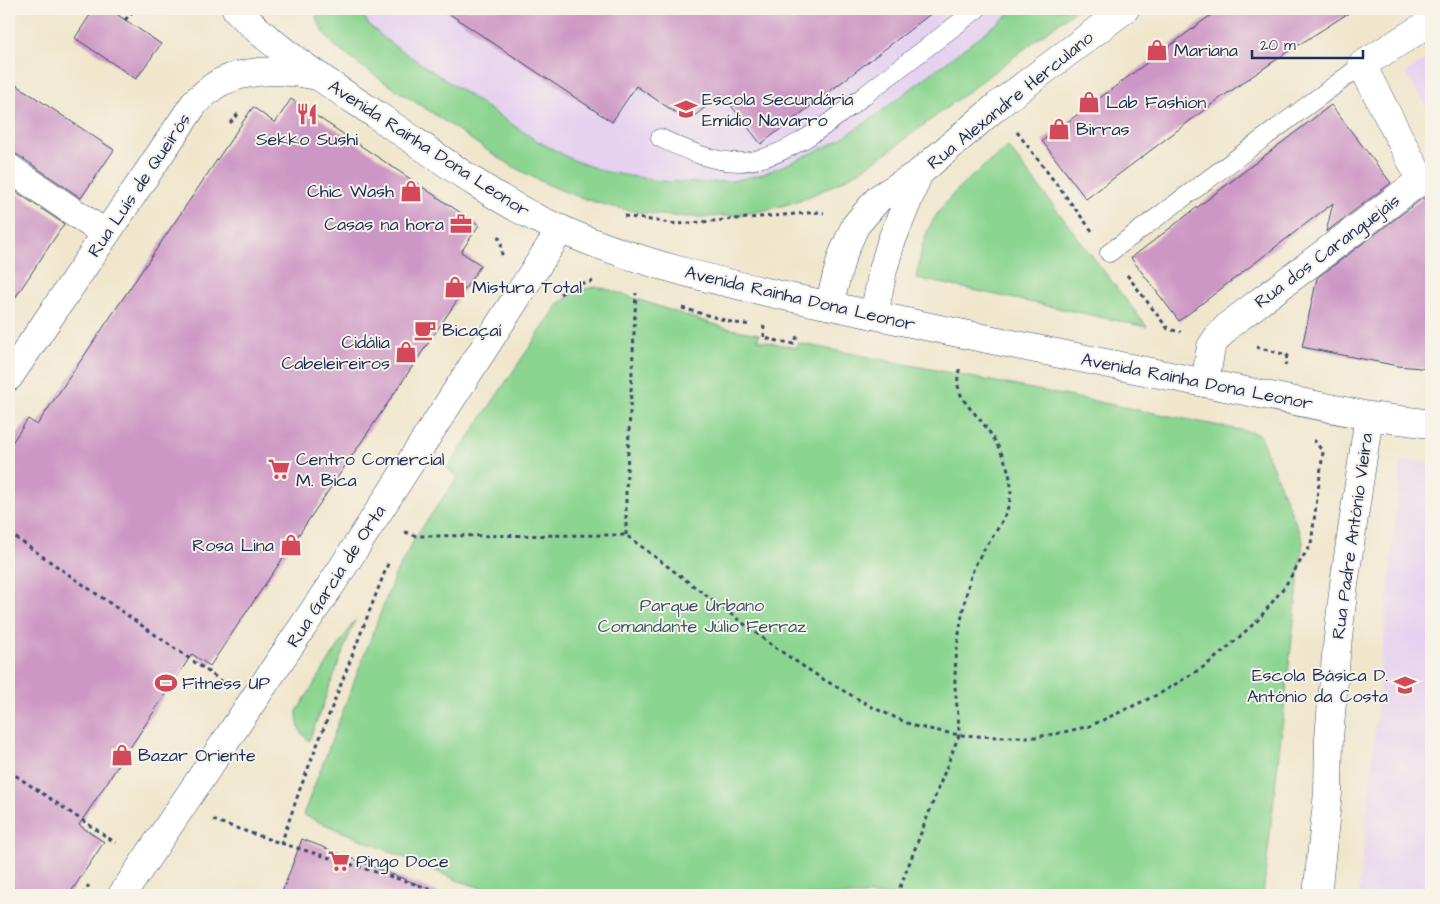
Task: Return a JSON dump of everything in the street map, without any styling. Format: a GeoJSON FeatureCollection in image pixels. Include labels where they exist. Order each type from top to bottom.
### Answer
{"type":"FeatureCollection","features":[{"type":"Feature","properties":{"kind":"street","name":"Avenida Rainha Dona Leonor"},"geometry":{"type":"LineString","coordinates":[[236,9],[272,41],[318,76],[505,201],[561,229],[641,260],[712,279],[967,336],[1369,416],[1431,424]]}},
{"type":"Feature","properties":{"kind":"street","name":"Rua Alexandre Herculano"},"geometry":{"type":"LineString","coordinates":[[829,305],[842,256],[855,226],[879,198],[919,173],[997,106],[1125,9]]}},
{"type":"Feature","properties":{"kind":"street"},"geometry":{"type":"LineString","coordinates":[[1362,65],[1431,22]]}},
{"type":"Feature","properties":{"kind":"street","name":"Rua dos Caranguejais"},"geometry":{"type":"LineString","coordinates":[[1205,383],[1211,347],[1216,338],[1229,325],[1426,181],[1362,65]]}},
{"type":"Feature","properties":{"kind":"street","name":"Rua Luís de Queirós"},"geometry":{"type":"LineString","coordinates":[[9,377],[196,100],[221,82],[247,73],[290,71],[318,76]]}},
{"type":"Feature","properties":{"kind":"street"},"geometry":{"type":"LineString","coordinates":[[9,168],[106,234]]}},
{"type":"Feature","properties":{"kind":"street","name":"Rua Alexandre Herculano"},"geometry":{"type":"LineString","coordinates":[[874,315],[891,242],[919,173]]}},
{"type":"Feature","properties":{"kind":"street","name":"Rua Garcia de Orta"},"geometry":{"type":"LineString","coordinates":[[122,895],[339,573],[561,229]]}},
{"type":"Feature","properties":{"kind":"street","name":"Rua Padre António Vieira"},"geometry":{"type":"LineString","coordinates":[[1317,895],[1328,793],[1329,738],[1336,656],[1344,584],[1369,416]]}},
{"type":"Feature","properties":{"kind":"lane"},"geometry":{"type":"LineString","coordinates":[[660,138],[685,150],[712,158],[738,162],[760,160],[780,152],[801,142],[977,9]]}},
{"type":"Feature","properties":{"kind":"lane"},"geometry":{"type":"LineString","coordinates":[[1109,253],[1362,65]]}},
{"type":"Feature","properties":{"kind":"path"},"geometry":{"type":"LineString","coordinates":[[125,20],[135,9]]}},
{"type":"Feature","properties":{"kind":"path"},"geometry":{"type":"LineString","coordinates":[[230,123],[241,111]]}},
{"type":"Feature","properties":{"kind":"path"},"geometry":{"type":"LineString","coordinates":[[615,215],[677,224],[820,212],[855,226]]}},
{"type":"Feature","properties":{"kind":"path"},"geometry":{"type":"LineString","coordinates":[[497,233],[501,242],[501,261]]}},
{"type":"Feature","properties":{"kind":"path"},"geometry":{"type":"LineString","coordinates":[[556,298],[577,284],[590,280],[599,281]]}},
{"type":"Feature","properties":{"kind":"path"},"geometry":{"type":"LineString","coordinates":[[626,536],[626,491],[636,292],[629,289]]}},
{"type":"Feature","properties":{"kind":"path"},"geometry":{"type":"LineString","coordinates":[[673,305],[691,312],[736,323],[764,327],[764,338],[794,344],[797,334],[807,336]]}},
{"type":"Feature","properties":{"kind":"path"},"geometry":{"type":"LineString","coordinates":[[898,895],[959,735],[959,714],[955,685],[956,664],[965,605],[972,574],[1005,513],[1011,489],[1007,466],[1001,453],[984,424],[960,393],[957,384],[960,367],[950,365]]}},
{"type":"Feature","properties":{"kind":"path"},"geometry":{"type":"LineString","coordinates":[[400,531],[416,536],[626,536],[776,648],[872,708],[914,726],[959,735],[997,738],[1035,737],[1090,726],[1161,693],[1218,655],[1258,620],[1285,586],[1311,544],[1323,452]]}},
{"type":"Feature","properties":{"kind":"path"},"geometry":{"type":"LineString","coordinates":[[9,534],[223,682]]}},
{"type":"Feature","properties":{"kind":"path"},"geometry":{"type":"LineString","coordinates":[[281,844],[300,789],[389,560]]}},
{"type":"Feature","properties":{"kind":"path"},"geometry":{"type":"LineString","coordinates":[[218,690],[229,674]]}},
{"type":"Feature","properties":{"kind":"path"},"geometry":{"type":"LineString","coordinates":[[9,771],[117,843]]}},
{"type":"Feature","properties":{"kind":"path"},"geometry":{"type":"LineString","coordinates":[[209,818],[281,844],[451,895]]}},
{"type":"Feature","properties":{"kind":"path"},"geometry":{"type":"LineString","coordinates":[[114,848],[122,835]]}},
{"type":"Feature","properties":{"kind":"path"},"geometry":{"type":"LineString","coordinates":[[82,895],[92,880]]}},
{"type":"Feature","properties":{"kind":"shaded area","name":"Escola Secundária Emídio Navarro"},"geometry":{"type":"Polygon","coordinates":[[[314,9],[1077,9],[875,162],[839,182],[799,200],[775,207],[732,214],[687,217],[657,215],[601,205],[548,185],[521,171],[337,48],[325,36],[317,22],[314,9]]]}},
{"type":"Feature","properties":{"kind":"shaded area"},"geometry":{"type":"Polygon","coordinates":[[[1431,56],[1431,113],[1405,73],[1431,56]]]}},
{"type":"Feature","properties":{"kind":"shaded area","name":"Escola Básica D. António da Costa"},"geometry":{"type":"Polygon","coordinates":[[[1401,462],[1431,462],[1431,895],[1359,895],[1401,462]]]}},
{"type":"Feature","properties":{"kind":"green space"},"geometry":{"type":"Polygon","coordinates":[[[314,9],[360,9],[369,25],[390,43],[534,139],[573,160],[606,172],[661,181],[698,183],[732,181],[763,174],[832,144],[867,122],[1016,9],[1077,9],[892,149],[848,178],[800,200],[770,209],[738,215],[706,217],[673,216],[609,206],[578,197],[534,178],[490,152],[337,48],[322,30],[314,9]]]}},
{"type":"Feature","properties":{"kind":"green space"},"geometry":{"type":"Polygon","coordinates":[[[1008,147],[1147,327],[916,278],[925,237],[940,210],[960,187],[1008,147]]]}},
{"type":"Feature","properties":{"kind":"green space","name":"Parque Urbano Comandante Júlio Ferraz"},"geometry":{"type":"Polygon","coordinates":[[[597,287],[726,328],[759,334],[758,340],[797,348],[798,343],[1256,433],[1260,436],[1303,541],[1263,895],[502,895],[457,880],[303,815],[395,575],[416,536],[458,477],[447,469],[558,305],[576,292],[597,287]]]}},
{"type":"Feature","properties":{"kind":"green space"},"geometry":{"type":"Polygon","coordinates":[[[355,620],[309,741],[299,728],[297,711],[355,620]]]}},
{"type":"Feature","properties":{"kind":"building"},"geometry":{"type":"Polygon","coordinates":[[[94,9],[109,9],[161,44],[136,79],[75,38],[94,9]]]}},
{"type":"Feature","properties":{"kind":"building"},"geometry":{"type":"Polygon","coordinates":[[[442,9],[937,9],[761,144],[722,94],[688,121],[636,86],[612,122],[442,9]]]}},
{"type":"Feature","properties":{"kind":"building"},"geometry":{"type":"Polygon","coordinates":[[[1219,9],[1355,9],[1219,99],[1086,199],[1042,141],[1219,9]]]}},
{"type":"Feature","properties":{"kind":"building"},"geometry":{"type":"Polygon","coordinates":[[[9,80],[114,150],[81,198],[18,155],[9,153],[9,80]]]}},
{"type":"Feature","properties":{"kind":"building"},"geometry":{"type":"Polygon","coordinates":[[[291,99],[479,225],[461,252],[481,265],[210,666],[192,654],[79,825],[104,842],[69,895],[9,895],[9,447],[28,419],[37,425],[253,107],[275,123],[291,99]]]}},
{"type":"Feature","properties":{"kind":"building"},"geometry":{"type":"Polygon","coordinates":[[[1331,105],[1391,183],[1326,232],[1333,203],[1179,321],[1131,258],[1331,105]]]}},
{"type":"Feature","properties":{"kind":"building"},"geometry":{"type":"Polygon","coordinates":[[[9,187],[64,224],[9,307],[9,187]]]}},
{"type":"Feature","properties":{"kind":"building"},"geometry":{"type":"Polygon","coordinates":[[[1423,198],[1431,199],[1431,369],[1398,366],[1302,347],[1317,278],[1423,198]]]}},
{"type":"Feature","properties":{"kind":"building"},"geometry":{"type":"Polygon","coordinates":[[[302,839],[440,893],[440,895],[281,895],[302,839]]]}},
{"type":"Feature","properties":{"kind":"place","name":"Mariana"},"geometry":{"type":"Point","coordinates":[1157,50]}},
{"type":"Feature","properties":{"kind":"place","name":"Lab Fashion"},"geometry":{"type":"Point","coordinates":[1089,102]}},
{"type":"Feature","properties":{"kind":"place","name":"Escola Secundária Emídio Navarro"},"geometry":{"type":"Point","coordinates":[686,109]}},
{"type":"Feature","properties":{"kind":"place","name":"Sekko Sushi"},"geometry":{"type":"Point","coordinates":[307,114]}},
{"type":"Feature","properties":{"kind":"place","name":"Birras"},"geometry":{"type":"Point","coordinates":[1059,129]}},
{"type":"Feature","properties":{"kind":"place","name":"Chic Wash"},"geometry":{"type":"Point","coordinates":[411,191]}},
{"type":"Feature","properties":{"kind":"place","name":"Casas na hora"},"geometry":{"type":"Point","coordinates":[461,224]}},
{"type":"Feature","properties":{"kind":"place","name":"Mistura Total"},"geometry":{"type":"Point","coordinates":[455,287]}},
{"type":"Feature","properties":{"kind":"place","name":"Bicaçaí"},"geometry":{"type":"Point","coordinates":[425,330]}},
{"type":"Feature","properties":{"kind":"place","name":"Cidália Cabeleireiros"},"geometry":{"type":"Point","coordinates":[406,352]}},
{"type":"Feature","properties":{"kind":"place","name":"Centro Comercial M. Bica"},"geometry":{"type":"Point","coordinates":[279,469]}},
{"type":"Feature","properties":{"kind":"place","name":"Rosa Lina"},"geometry":{"type":"Point","coordinates":[291,545]}},
{"type":"Feature","properties":{"kind":"place","name":"Fitness UP"},"geometry":{"type":"Point","coordinates":[166,683]}},
{"type":"Feature","properties":{"kind":"place","name":"Escola Básica D. António da Costa"},"geometry":{"type":"Point","coordinates":[1405,685]}},
{"type":"Feature","properties":{"kind":"place","name":"Bazar Oriente"},"geometry":{"type":"Point","coordinates":[122,755]}},
{"type":"Feature","properties":{"kind":"place","name":"Pingo Doce"},"geometry":{"type":"Point","coordinates":[339,861]}}]}
